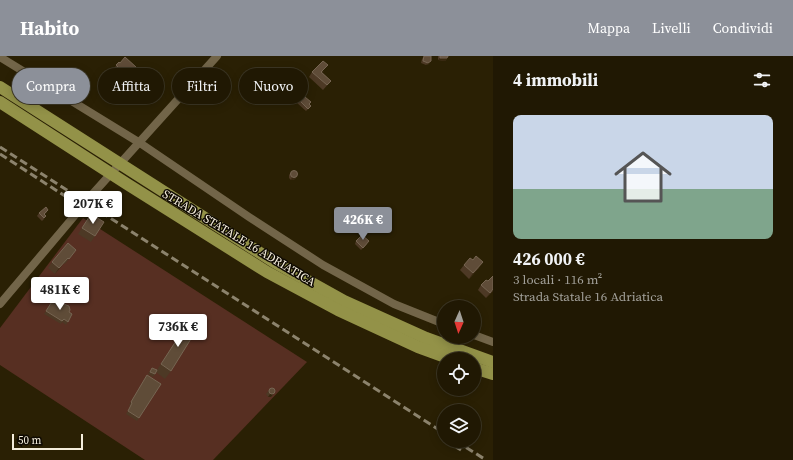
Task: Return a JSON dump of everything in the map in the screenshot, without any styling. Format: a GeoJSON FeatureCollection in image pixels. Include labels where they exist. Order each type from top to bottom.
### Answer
{"type":"FeatureCollection","features":[{"type":"Feature","properties":{"kind":"highway","name":"STRADA STATALE 16 ADRIATICA"},"geometry":{"type":"LineString","coordinates":[[0,87],[274,262],[344,301],[426,338],[493,362]]}},
{"type":"Feature","properties":{"kind":"highway","name":"STRADA STATALE 16 ADRIATICA"},"geometry":{"type":"LineString","coordinates":[[0,102],[267,272],[338,310],[418,347],[437,354]]}},
{"type":"Feature","properties":{"kind":"highway"},"geometry":{"type":"LineString","coordinates":[[481,370],[493,374]]}},
{"type":"Feature","properties":{"kind":"street"},"geometry":{"type":"LineString","coordinates":[[89,198],[217,56]]}},
{"type":"Feature","properties":{"kind":"street"},"geometry":{"type":"LineString","coordinates":[[0,58],[140,143],[323,265],[394,304],[437,321]]}},
{"type":"Feature","properties":{"kind":"street"},"geometry":{"type":"LineString","coordinates":[[0,304],[76,214]]}},
{"type":"Feature","properties":{"kind":"street"},"geometry":{"type":"LineString","coordinates":[[481,338],[493,342]]}},
{"type":"Feature","properties":{"kind":"shaded area"},"geometry":{"type":"Polygon","coordinates":[[[83,218],[307,362],[213,460],[145,460],[0,365],[0,328],[83,218]]]}},
{"type":"Feature","properties":{"kind":"building"},"geometry":{"type":"Polygon","coordinates":[[[424,56],[431,56],[431,61],[428,63],[423,61],[424,56]]]}},
{"type":"Feature","properties":{"kind":"building"},"geometry":{"type":"Polygon","coordinates":[[[440,56],[448,56],[447,58],[440,58],[440,56]]]}},
{"type":"Feature","properties":{"kind":"building"},"geometry":{"type":"Polygon","coordinates":[[[125,57],[136,67],[119,68],[116,65],[119,62],[120,63],[125,57]]]}},
{"type":"Feature","properties":{"kind":"building"},"geometry":{"type":"Polygon","coordinates":[[[323,61],[328,65],[321,72],[331,81],[327,85],[312,72],[323,61]]]}},
{"type":"Feature","properties":{"kind":"building"},"geometry":{"type":"Polygon","coordinates":[[[308,100],[311,102],[309,104],[311,106],[308,109],[303,104],[308,104],[308,100]]]}},
{"type":"Feature","properties":{"kind":"building"},"geometry":{"type":"Polygon","coordinates":[[[294,170],[297,171],[297,177],[294,178],[291,177],[290,174],[291,171],[294,170]]]}},
{"type":"Feature","properties":{"kind":"building"},"geometry":{"type":"Polygon","coordinates":[[[46,207],[48,210],[44,214],[46,216],[44,218],[39,213],[46,207]]]}},
{"type":"Feature","properties":{"kind":"building"},"geometry":{"type":"Polygon","coordinates":[[[91,214],[104,222],[95,236],[82,228],[91,214]]]}},
{"type":"Feature","properties":{"kind":"building"},"geometry":{"type":"Polygon","coordinates":[[[362,235],[369,241],[363,248],[356,241],[362,235]]]}},
{"type":"Feature","properties":{"kind":"building"},"geometry":{"type":"Polygon","coordinates":[[[68,243],[76,250],[59,268],[52,262],[68,243]]]}},
{"type":"Feature","properties":{"kind":"building"},"geometry":{"type":"Polygon","coordinates":[[[476,256],[483,262],[473,273],[464,265],[470,258],[473,260],[476,256]]]}},
{"type":"Feature","properties":{"kind":"building"},"geometry":{"type":"Polygon","coordinates":[[[493,276],[493,289],[490,293],[481,285],[493,276]]]}},
{"type":"Feature","properties":{"kind":"building"},"geometry":{"type":"Polygon","coordinates":[[[53,300],[69,306],[69,312],[72,314],[68,322],[64,319],[62,321],[46,311],[53,300]]]}},
{"type":"Feature","properties":{"kind":"building"},"geometry":{"type":"Polygon","coordinates":[[[187,326],[193,328],[191,332],[194,334],[171,371],[161,364],[187,326]]]}},
{"type":"Feature","properties":{"kind":"building"},"geometry":{"type":"Polygon","coordinates":[[[152,368],[157,370],[155,374],[150,372],[152,368]]]}},
{"type":"Feature","properties":{"kind":"building"},"geometry":{"type":"Polygon","coordinates":[[[147,375],[161,384],[139,418],[128,411],[132,403],[131,402],[147,375]]]}},
{"type":"Feature","properties":{"kind":"building"},"geometry":{"type":"Polygon","coordinates":[[[272,388],[275,391],[272,394],[269,391],[272,388]]]}},
{"type":"Feature","properties":{"kind":"railway"},"geometry":{"type":"LineString","coordinates":[[0,147],[437,428]]}},
{"type":"Feature","properties":{"kind":"railway"},"geometry":{"type":"LineString","coordinates":[[0,154],[82,207]]}},
{"type":"Feature","properties":{"kind":"railway"},"geometry":{"type":"LineString","coordinates":[[467,448],[486,460]]}}]}
